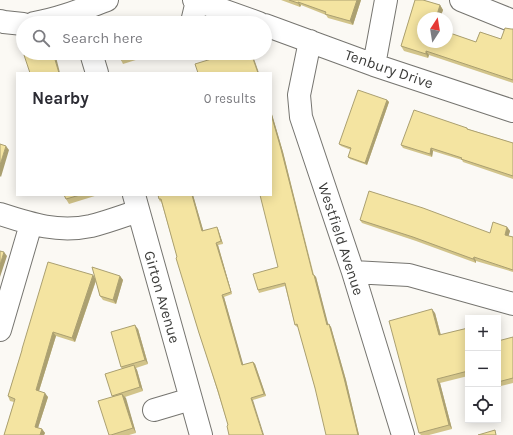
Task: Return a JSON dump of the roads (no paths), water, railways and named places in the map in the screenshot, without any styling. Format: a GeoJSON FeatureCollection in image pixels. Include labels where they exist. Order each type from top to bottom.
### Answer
{"type":"FeatureCollection","features":[{"type":"Feature","properties":{"kind":"street"},"geometry":{"type":"LineString","coordinates":[[82,16],[107,0]]}},
{"type":"Feature","properties":{"kind":"street"},"geometry":{"type":"LineString","coordinates":[[193,16],[196,0],[240,16]]}},
{"type":"Feature","properties":{"kind":"street"},"geometry":{"type":"LineString","coordinates":[[374,65],[386,0]]}},
{"type":"Feature","properties":{"kind":"street"},"geometry":{"type":"LineString","coordinates":[[461,0],[513,21]]}},
{"type":"Feature","properties":{"kind":"street"},"geometry":{"type":"LineString","coordinates":[[0,21],[16,23]]}},
{"type":"Feature","properties":{"kind":"street","name":"Tenbury Drive"},"geometry":{"type":"LineString","coordinates":[[272,27],[374,65],[513,111]]}},
{"type":"Feature","properties":{"kind":"street","name":"Westfield Avenue"},"geometry":{"type":"LineString","coordinates":[[310,41],[299,95],[301,116],[404,435]]}},
{"type":"Feature","properties":{"kind":"street"},"geometry":{"type":"LineString","coordinates":[[93,60],[97,72]]}},
{"type":"Feature","properties":{"kind":"street"},"geometry":{"type":"LineString","coordinates":[[0,214],[32,224],[55,228],[74,228],[98,224],[136,203]]}},
{"type":"Feature","properties":{"kind":"street","name":"Girton Avenue"},"geometry":{"type":"LineString","coordinates":[[136,203],[201,435]]}},
{"type":"Feature","properties":{"kind":"street"},"geometry":{"type":"LineString","coordinates":[[0,330],[32,224]]}},
{"type":"Feature","properties":{"kind":"street"},"geometry":{"type":"LineString","coordinates":[[352,272],[409,275],[513,304]]}},
{"type":"Feature","properties":{"kind":"street"},"geometry":{"type":"LineString","coordinates":[[154,410],[191,399]]}}]}
